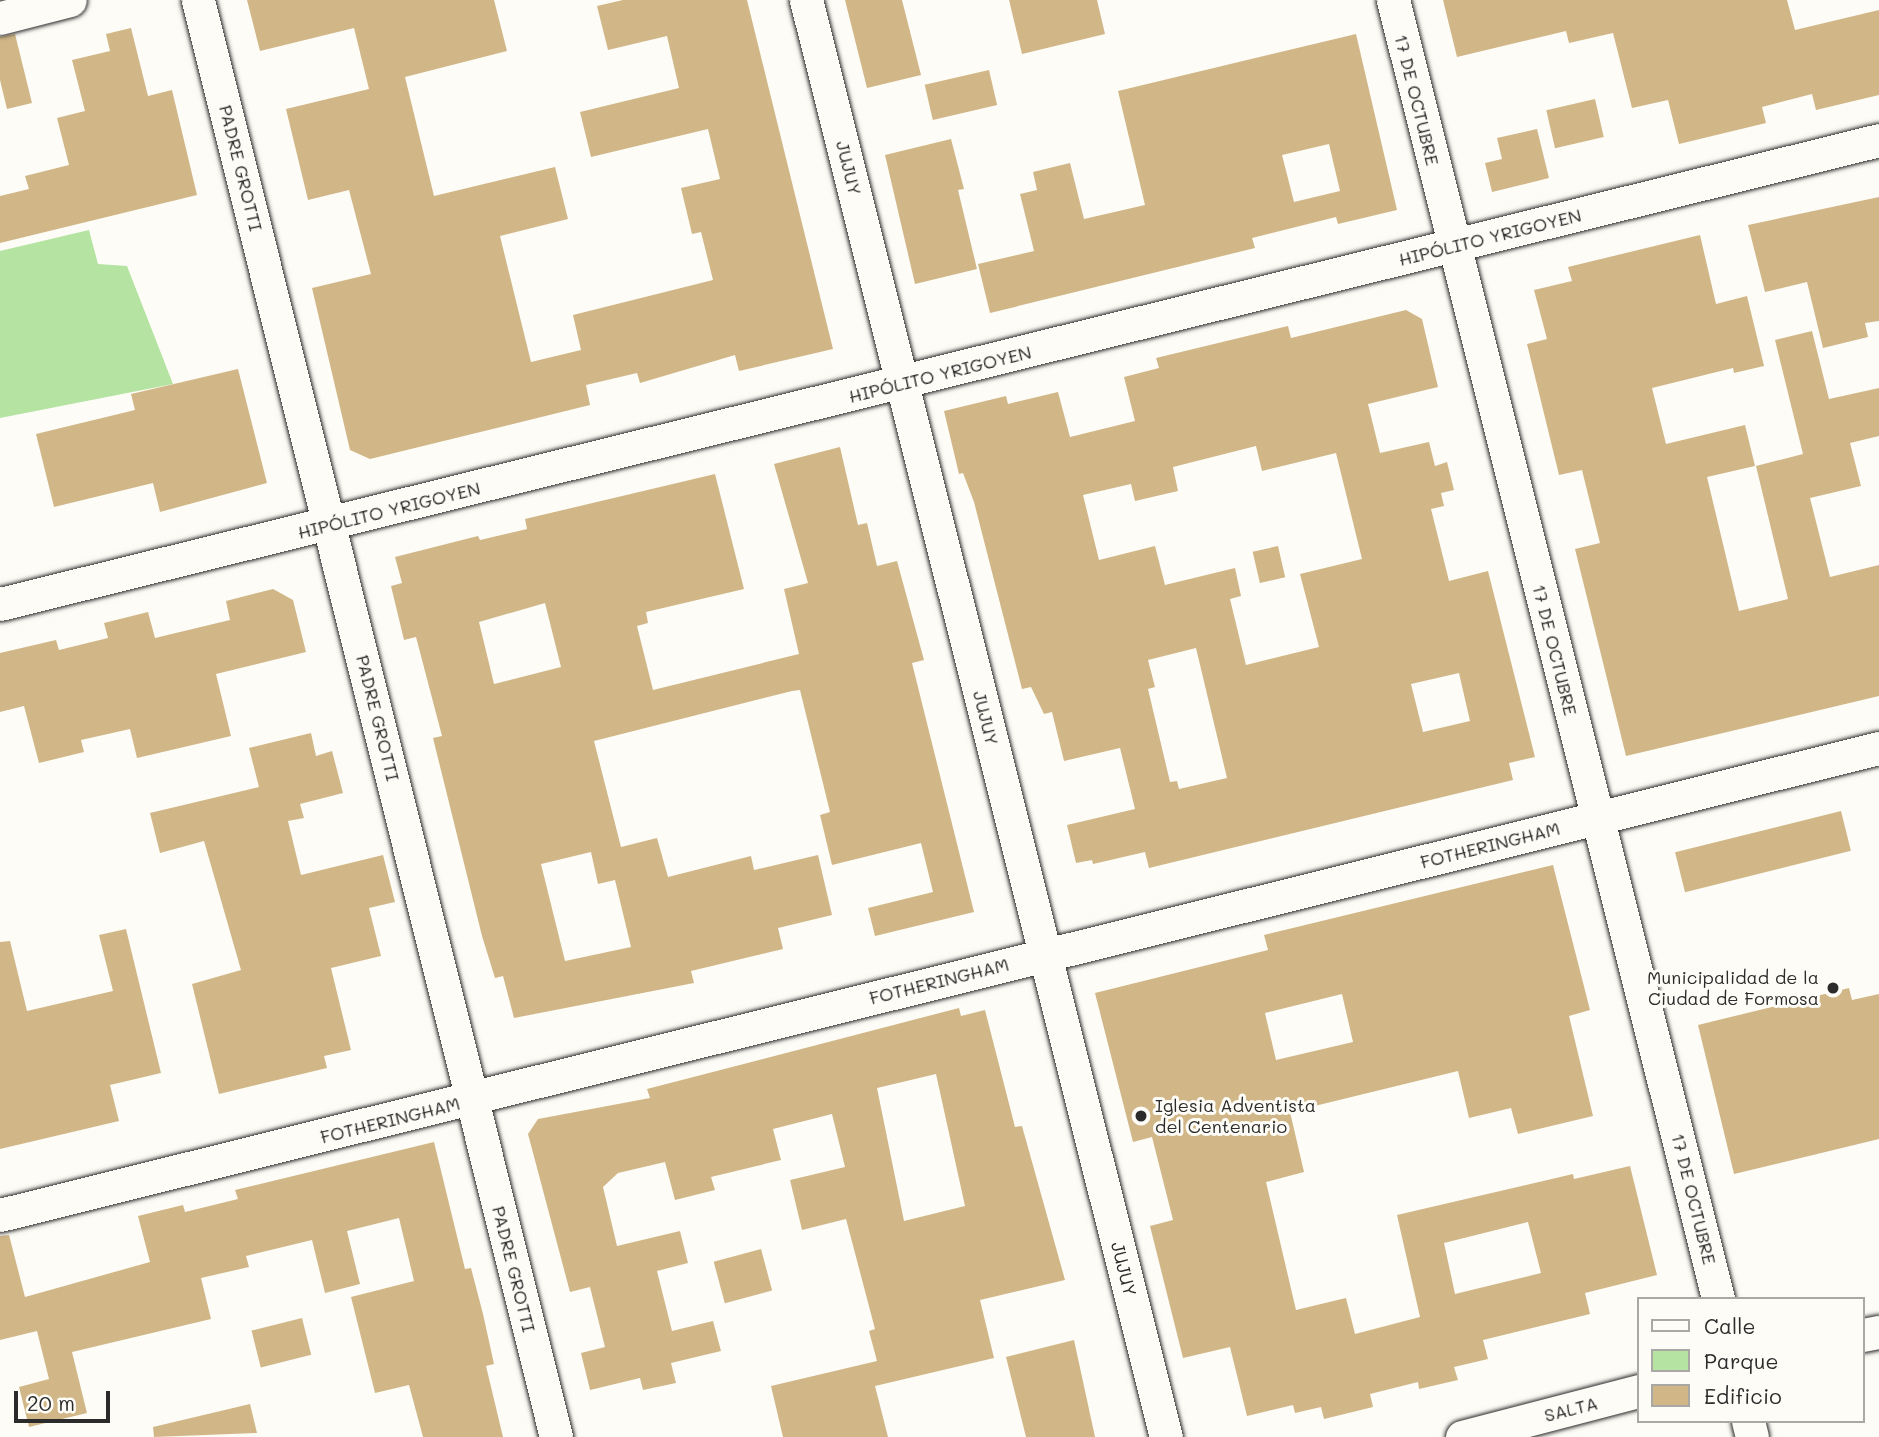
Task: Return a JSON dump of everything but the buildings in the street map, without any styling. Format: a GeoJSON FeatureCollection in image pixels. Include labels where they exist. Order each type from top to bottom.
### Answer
{"type":"FeatureCollection","features":[{"type":"Feature","properties":{"kind":"street"},"geometry":{"type":"LineString","coordinates":[[0,18],[70,0]]}},
{"type":"Feature","properties":{"kind":"street","name":"PADRE GROTTI"},"geometry":{"type":"LineString","coordinates":[[198,0],[556,1437]]}},
{"type":"Feature","properties":{"kind":"street","name":"JUJUY"},"geometry":{"type":"LineString","coordinates":[[806,0],[1166,1437]]}},
{"type":"Feature","properties":{"kind":"street","name":"17 DE OCTUBRE"},"geometry":{"type":"LineString","coordinates":[[1393,0],[1718,1297]]}},
{"type":"Feature","properties":{"kind":"street","name":"HIPÓLITO YRIGOYEN"},"geometry":{"type":"LineString","coordinates":[[0,604],[330,525],[1879,140]]}},
{"type":"Feature","properties":{"kind":"street","name":"FOTHERINGHAM"},"geometry":{"type":"LineString","coordinates":[[0,1215],[472,1100],[1045,954],[1879,748]]}},
{"type":"Feature","properties":{"kind":"street","name":"SALTA"},"geometry":{"type":"LineString","coordinates":[[1462,1437],[1638,1391]]}},
{"type":"Feature","properties":{"kind":"green space"},"geometry":{"type":"Polygon","coordinates":[[[89,230],[98,264],[127,266],[173,384],[0,418],[0,251],[89,230]]]}},
{"type":"Feature","properties":{"kind":"place","name":"Municipalidad de la Ciudad de Formosa"},"geometry":{"type":"Point","coordinates":[1833,988]}},
{"type":"Feature","properties":{"kind":"place","name":"Iglesia Adventista del Centenario"},"geometry":{"type":"Point","coordinates":[1141,1116]}}]}
